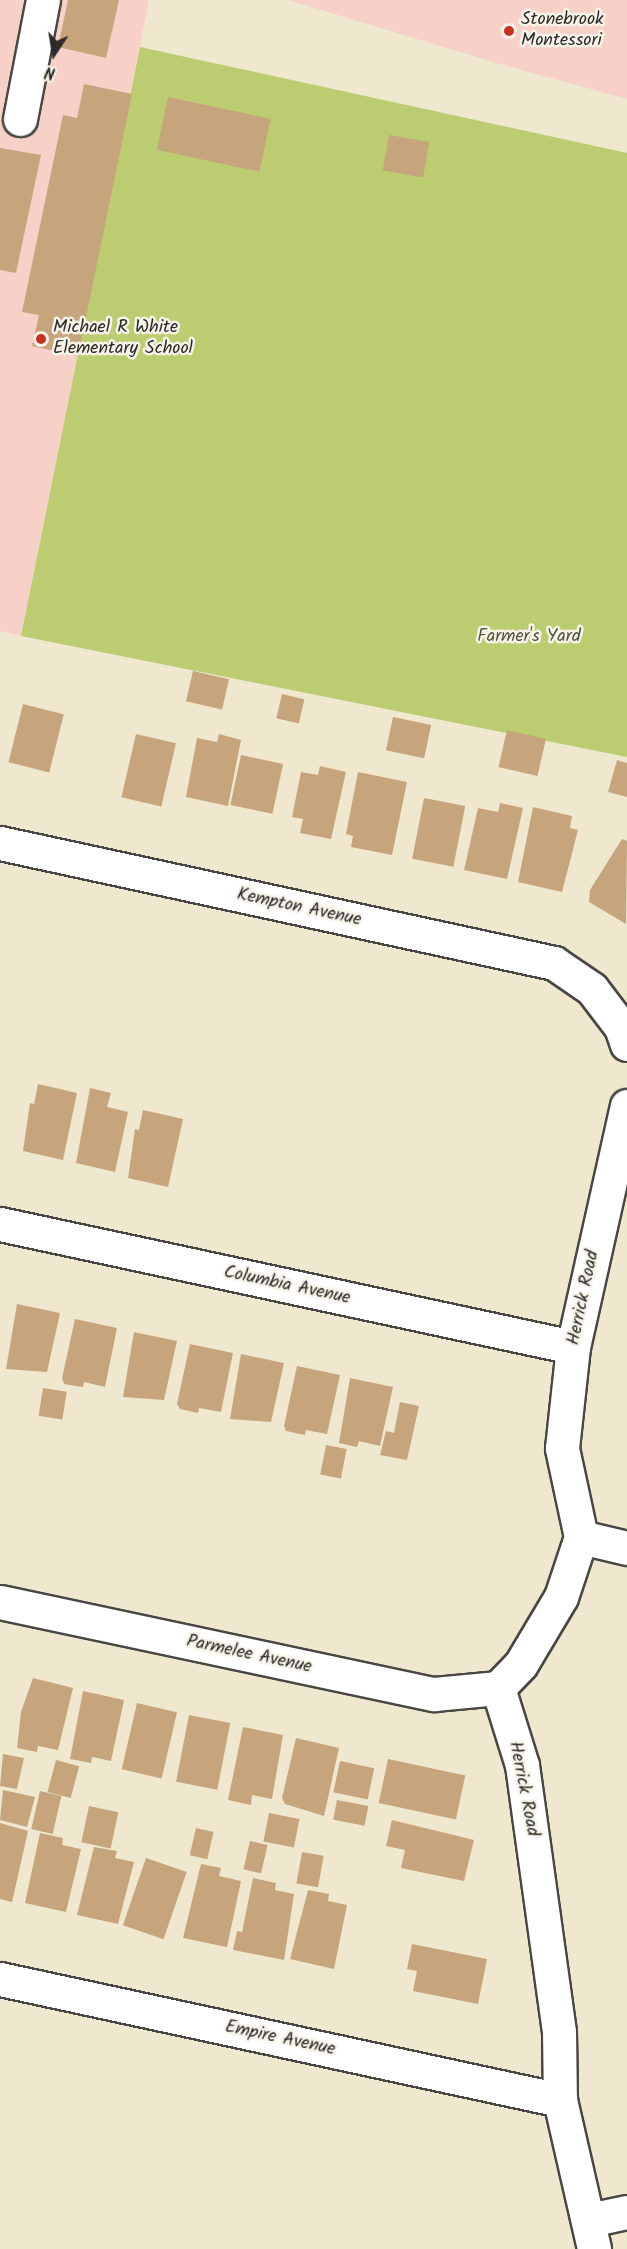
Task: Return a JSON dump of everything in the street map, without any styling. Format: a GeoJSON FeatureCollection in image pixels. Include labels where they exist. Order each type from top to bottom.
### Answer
{"type":"FeatureCollection","features":[{"type":"Feature","properties":{"kind":"street"},"geometry":{"type":"LineString","coordinates":[[20,119],[43,0]]}},
{"type":"Feature","properties":{"kind":"street","name":"Kempton Avenue"},"geometry":{"type":"LineString","coordinates":[[0,843],[554,963],[592,989],[621,1027],[627,1044]]}},
{"type":"Feature","properties":{"kind":"street","name":"Herrick Road"},"geometry":{"type":"LineString","coordinates":[[581,1537],[562,1448],[573,1347],[627,1106]]}},
{"type":"Feature","properties":{"kind":"street","name":"Columbia Avenue"},"geometry":{"type":"LineString","coordinates":[[0,1224],[573,1347]]}},
{"type":"Feature","properties":{"kind":"street"},"geometry":{"type":"LineString","coordinates":[[498,1688],[521,1664],[561,1597],[581,1537],[627,1548]]}},
{"type":"Feature","properties":{"kind":"street","name":"Parmelee Avenue"},"geometry":{"type":"LineString","coordinates":[[0,1602],[434,1694],[498,1688]]}},
{"type":"Feature","properties":{"kind":"street","name":"Herrick Road"},"geometry":{"type":"LineString","coordinates":[[498,1688],[522,1765],[559,2032],[560,2100],[592,2234]]}},
{"type":"Feature","properties":{"kind":"street","name":"Empire Avenue"},"geometry":{"type":"LineString","coordinates":[[0,1979],[560,2100]]}},
{"type":"Feature","properties":{"kind":"street"},"geometry":{"type":"LineString","coordinates":[[592,2234],[627,2212]]}},
{"type":"Feature","properties":{"kind":"shaded area","name":"Michael R White Elementary School"},"geometry":{"type":"Polygon","coordinates":[[[0,0],[149,0],[21,636],[0,631],[0,0]]]}},
{"type":"Feature","properties":{"kind":"shaded area","name":"Stonebrook Montessori"},"geometry":{"type":"Polygon","coordinates":[[[288,0],[627,0],[627,99],[493,62],[288,0]]]}},
{"type":"Feature","properties":{"kind":"green space","name":"Farmer's Yard"},"geometry":{"type":"Polygon","coordinates":[[[140,47],[627,153],[627,757],[21,636],[140,47]]]}},
{"type":"Feature","properties":{"kind":"building"},"geometry":{"type":"Polygon","coordinates":[[[68,0],[119,0],[106,58],[58,47],[68,0]]]}},
{"type":"Feature","properties":{"kind":"building"},"geometry":{"type":"Polygon","coordinates":[[[84,84],[132,94],[78,356],[32,346],[39,315],[22,312],[63,115],[77,118],[84,84]]]}},
{"type":"Feature","properties":{"kind":"building"},"geometry":{"type":"Polygon","coordinates":[[[168,97],[271,119],[259,172],[157,150],[168,97]]]}},
{"type":"Feature","properties":{"kind":"building"},"geometry":{"type":"Polygon","coordinates":[[[389,135],[429,142],[423,178],[383,170],[389,135]]]}},
{"type":"Feature","properties":{"kind":"building"},"geometry":{"type":"Polygon","coordinates":[[[0,148],[41,155],[16,273],[0,270],[0,148]]]}},
{"type":"Feature","properties":{"kind":"building"},"geometry":{"type":"Polygon","coordinates":[[[193,671],[229,679],[222,710],[186,701],[193,671]]]}},
{"type":"Feature","properties":{"kind":"building"},"geometry":{"type":"Polygon","coordinates":[[[282,694],[304,699],[299,724],[276,718],[282,694]]]}},
{"type":"Feature","properties":{"kind":"building"},"geometry":{"type":"Polygon","coordinates":[[[23,704],[64,714],[49,772],[8,762],[23,704]]]}},
{"type":"Feature","properties":{"kind":"building"},"geometry":{"type":"Polygon","coordinates":[[[393,717],[431,725],[424,758],[386,750],[393,717]]]}},
{"type":"Feature","properties":{"kind":"building"},"geometry":{"type":"Polygon","coordinates":[[[507,730],[546,739],[537,776],[498,767],[507,730]]]}},
{"type":"Feature","properties":{"kind":"building"},"geometry":{"type":"Polygon","coordinates":[[[136,734],[176,743],[161,807],[121,797],[136,734]]]}},
{"type":"Feature","properties":{"kind":"building"},"geometry":{"type":"Polygon","coordinates":[[[219,734],[241,740],[228,806],[186,797],[197,738],[217,742],[219,734]]]}},
{"type":"Feature","properties":{"kind":"building"},"geometry":{"type":"Polygon","coordinates":[[[241,755],[283,764],[272,814],[230,805],[241,755]]]}},
{"type":"Feature","properties":{"kind":"building"},"geometry":{"type":"Polygon","coordinates":[[[617,760],[627,763],[627,797],[608,792],[617,760]]]}},
{"type":"Feature","properties":{"kind":"building"},"geometry":{"type":"Polygon","coordinates":[[[320,766],[346,772],[331,839],[300,833],[303,819],[292,817],[301,772],[318,775],[320,766]]]}},
{"type":"Feature","properties":{"kind":"building"},"geometry":{"type":"Polygon","coordinates":[[[358,772],[407,782],[392,855],[351,847],[353,836],[346,834],[358,772]]]}},
{"type":"Feature","properties":{"kind":"building"},"geometry":{"type":"Polygon","coordinates":[[[424,798],[465,806],[453,867],[412,859],[424,798]]]}},
{"type":"Feature","properties":{"kind":"building"},"geometry":{"type":"Polygon","coordinates":[[[500,803],[523,808],[507,879],[464,870],[478,808],[498,812],[500,803]]]}},
{"type":"Feature","properties":{"kind":"building"},"geometry":{"type":"Polygon","coordinates":[[[533,807],[572,816],[570,828],[578,830],[562,892],[518,882],[533,807]]]}},
{"type":"Feature","properties":{"kind":"building"},"geometry":{"type":"Polygon","coordinates":[[[622,839],[627,841],[626,924],[589,902],[590,890],[622,839]]]}},
{"type":"Feature","properties":{"kind":"building"},"geometry":{"type":"Polygon","coordinates":[[[38,1084],[77,1093],[63,1160],[23,1151],[30,1103],[34,1104],[38,1084]]]}},
{"type":"Feature","properties":{"kind":"building"},"geometry":{"type":"Polygon","coordinates":[[[90,1088],[111,1093],[107,1107],[128,1112],[115,1172],[76,1163],[90,1088]]]}},
{"type":"Feature","properties":{"kind":"building"},"geometry":{"type":"Polygon","coordinates":[[[143,1110],[183,1119],[168,1187],[128,1178],[135,1129],[139,1130],[143,1110]]]}},
{"type":"Feature","properties":{"kind":"building"},"geometry":{"type":"Polygon","coordinates":[[[17,1304],[60,1313],[47,1372],[6,1369],[17,1304]]]}},
{"type":"Feature","properties":{"kind":"building"},"geometry":{"type":"Polygon","coordinates":[[[75,1319],[117,1328],[105,1387],[84,1382],[83,1387],[64,1384],[62,1378],[75,1319]]]}},
{"type":"Feature","properties":{"kind":"building"},"geometry":{"type":"Polygon","coordinates":[[[134,1332],[177,1341],[164,1400],[123,1397],[134,1332]]]}},
{"type":"Feature","properties":{"kind":"building"},"geometry":{"type":"Polygon","coordinates":[[[190,1344],[233,1353],[221,1412],[199,1408],[198,1413],[180,1409],[177,1404],[190,1344]]]}},
{"type":"Feature","properties":{"kind":"building"},"geometry":{"type":"Polygon","coordinates":[[[241,1354],[284,1363],[271,1422],[230,1419],[241,1354]]]}},
{"type":"Feature","properties":{"kind":"building"},"geometry":{"type":"Polygon","coordinates":[[[297,1366],[340,1375],[327,1434],[306,1430],[305,1435],[286,1431],[284,1426],[297,1366]]]}},
{"type":"Feature","properties":{"kind":"building"},"geometry":{"type":"Polygon","coordinates":[[[350,1378],[393,1387],[380,1446],[359,1441],[357,1447],[339,1443],[350,1378]]]}},
{"type":"Feature","properties":{"kind":"building"},"geometry":{"type":"Polygon","coordinates":[[[43,1388],[67,1392],[62,1419],[39,1416],[43,1388]]]}},
{"type":"Feature","properties":{"kind":"building"},"geometry":{"type":"Polygon","coordinates":[[[400,1402],[419,1406],[407,1460],[380,1455],[386,1431],[394,1433],[400,1402]]]}},
{"type":"Feature","properties":{"kind":"building"},"geometry":{"type":"Polygon","coordinates":[[[326,1445],[347,1449],[341,1478],[320,1474],[326,1445]]]}},
{"type":"Feature","properties":{"kind":"building"},"geometry":{"type":"Polygon","coordinates":[[[33,1678],[73,1688],[58,1750],[38,1746],[37,1752],[17,1748],[21,1712],[33,1678]]]}},
{"type":"Feature","properties":{"kind":"building"},"geometry":{"type":"Polygon","coordinates":[[[83,1691],[124,1700],[111,1761],[92,1757],[91,1763],[70,1759],[83,1691]]]}},
{"type":"Feature","properties":{"kind":"building"},"geometry":{"type":"Polygon","coordinates":[[[137,1703],[177,1712],[162,1778],[122,1769],[137,1703]]]}},
{"type":"Feature","properties":{"kind":"building"},"geometry":{"type":"Polygon","coordinates":[[[189,1715],[230,1723],[217,1790],[176,1782],[189,1715]]]}},
{"type":"Feature","properties":{"kind":"building"},"geometry":{"type":"Polygon","coordinates":[[[243,1727],[283,1735],[272,1799],[252,1795],[251,1805],[228,1800],[243,1727]]]}},
{"type":"Feature","properties":{"kind":"building"},"geometry":{"type":"Polygon","coordinates":[[[296,1738],[339,1748],[324,1816],[285,1804],[282,1798],[296,1738]]]}},
{"type":"Feature","properties":{"kind":"building"},"geometry":{"type":"Polygon","coordinates":[[[3,1754],[24,1758],[17,1789],[0,1786],[3,1754]]]}},
{"type":"Feature","properties":{"kind":"building"},"geometry":{"type":"Polygon","coordinates":[[[388,1759],[465,1775],[456,1819],[379,1803],[388,1759]]]}},
{"type":"Feature","properties":{"kind":"building"},"geometry":{"type":"Polygon","coordinates":[[[56,1760],[79,1766],[71,1798],[47,1792],[56,1760]]]}},
{"type":"Feature","properties":{"kind":"building"},"geometry":{"type":"Polygon","coordinates":[[[340,1761],[374,1768],[368,1800],[333,1792],[340,1761]]]}},
{"type":"Feature","properties":{"kind":"building"},"geometry":{"type":"Polygon","coordinates":[[[3,1790],[35,1797],[27,1827],[0,1820],[3,1790]]]}},
{"type":"Feature","properties":{"kind":"building"},"geometry":{"type":"Polygon","coordinates":[[[40,1791],[61,1796],[53,1834],[31,1829],[40,1791]]]}},
{"type":"Feature","properties":{"kind":"building"},"geometry":{"type":"Polygon","coordinates":[[[337,1800],[368,1806],[365,1826],[333,1820],[337,1800]]]}},
{"type":"Feature","properties":{"kind":"building"},"geometry":{"type":"Polygon","coordinates":[[[89,1806],[118,1812],[111,1848],[81,1842],[89,1806]]]}},
{"type":"Feature","properties":{"kind":"building"},"geometry":{"type":"Polygon","coordinates":[[[269,1813],[299,1819],[294,1847],[263,1841],[269,1813]]]}},
{"type":"Feature","properties":{"kind":"building"},"geometry":{"type":"Polygon","coordinates":[[[392,1820],[474,1840],[464,1881],[401,1868],[405,1850],[386,1846],[392,1820]]]}},
{"type":"Feature","properties":{"kind":"building"},"geometry":{"type":"Polygon","coordinates":[[[0,1823],[28,1831],[12,1902],[0,1899],[0,1823]]]}},
{"type":"Feature","properties":{"kind":"building"},"geometry":{"type":"Polygon","coordinates":[[[196,1828],[214,1832],[207,1859],[190,1855],[196,1828]]]}},
{"type":"Feature","properties":{"kind":"building"},"geometry":{"type":"Polygon","coordinates":[[[40,1833],[63,1838],[62,1845],[81,1849],[66,1912],[25,1903],[40,1833]]]}},
{"type":"Feature","properties":{"kind":"building"},"geometry":{"type":"Polygon","coordinates":[[[250,1841],[268,1845],[261,1873],[243,1869],[250,1841]]]}},
{"type":"Feature","properties":{"kind":"building"},"geometry":{"type":"Polygon","coordinates":[[[94,1847],[117,1851],[115,1858],[134,1862],[118,1924],[77,1915],[94,1847]]]}},
{"type":"Feature","properties":{"kind":"building"},"geometry":{"type":"Polygon","coordinates":[[[302,1852],[324,1856],[318,1887],[296,1884],[302,1852]]]}},
{"type":"Feature","properties":{"kind":"building"},"geometry":{"type":"Polygon","coordinates":[[[146,1858],[187,1872],[164,1939],[123,1925],[146,1858]]]}},
{"type":"Feature","properties":{"kind":"building"},"geometry":{"type":"Polygon","coordinates":[[[201,1864],[221,1868],[219,1876],[241,1881],[227,1947],[183,1938],[201,1864]]]}},
{"type":"Feature","properties":{"kind":"building"},"geometry":{"type":"Polygon","coordinates":[[[253,1878],[276,1883],[275,1890],[294,1894],[284,1960],[233,1950],[237,1931],[242,1932],[253,1878]]]}},
{"type":"Feature","properties":{"kind":"building"},"geometry":{"type":"Polygon","coordinates":[[[308,1890],[329,1894],[328,1901],[347,1905],[334,1969],[290,1959],[308,1890]]]}},
{"type":"Feature","properties":{"kind":"building"},"geometry":{"type":"Polygon","coordinates":[[[412,1944],[487,1959],[478,2004],[413,1991],[417,1971],[407,1969],[412,1944]]]}},
{"type":"Feature","properties":{"kind":"place","name":"Stonebrook Montessori"},"geometry":{"type":"Point","coordinates":[509,31]}},
{"type":"Feature","properties":{"kind":"place","name":"Michael R White Elementary School"},"geometry":{"type":"Point","coordinates":[41,339]}}]}
